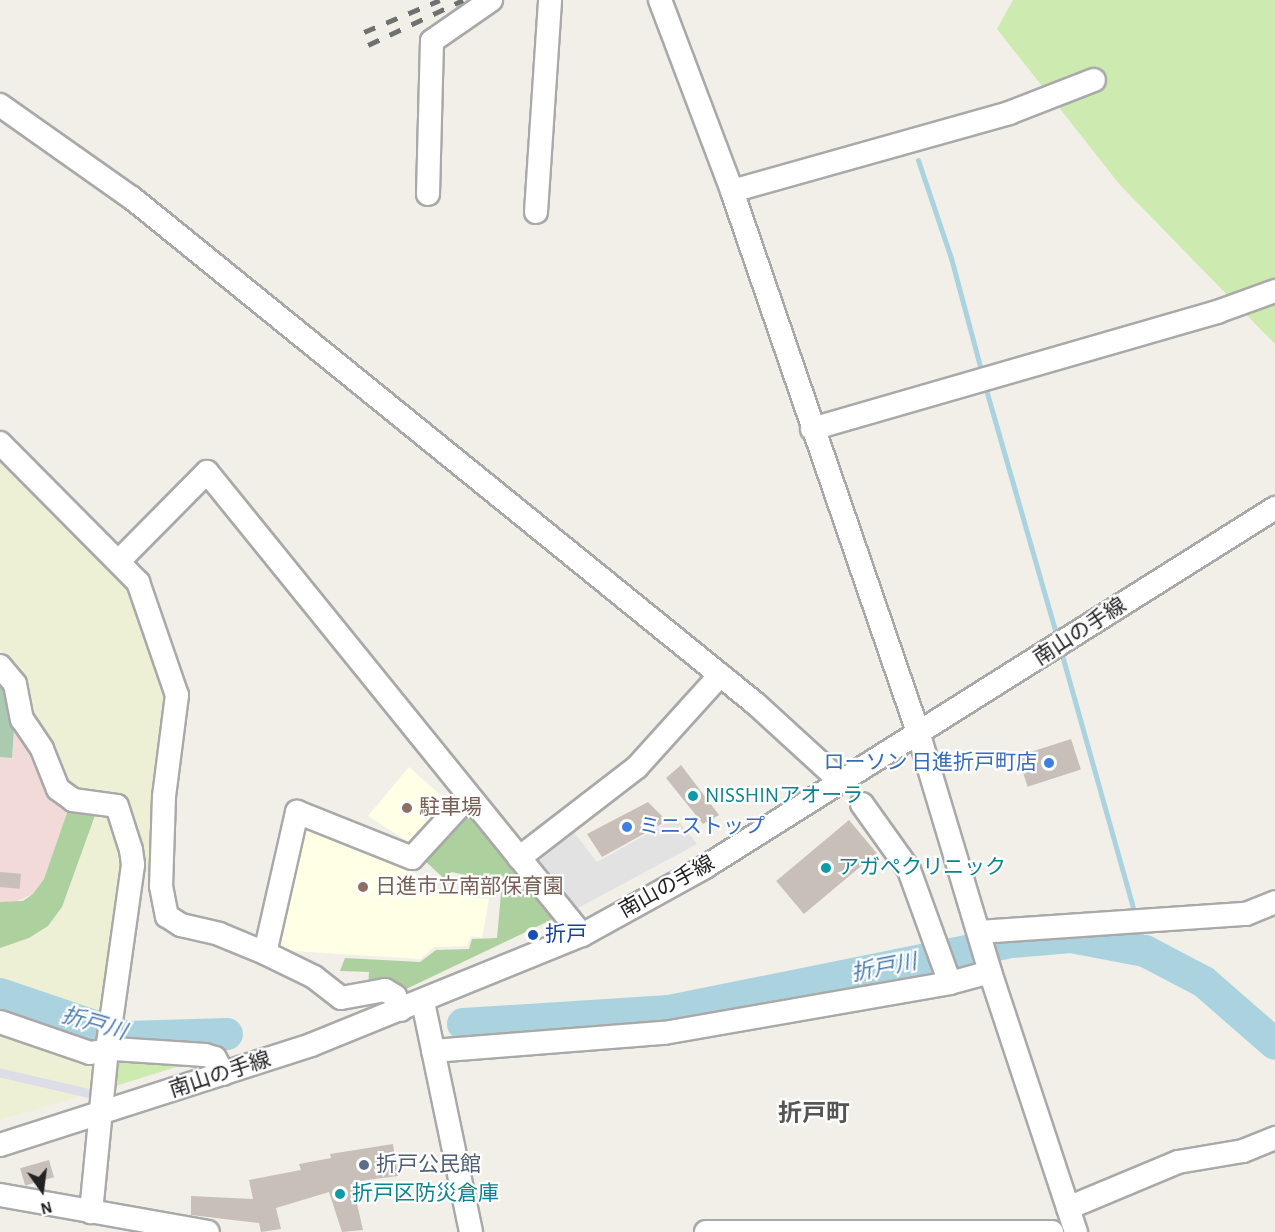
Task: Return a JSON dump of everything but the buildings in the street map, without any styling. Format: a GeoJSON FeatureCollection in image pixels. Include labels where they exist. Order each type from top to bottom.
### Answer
{"type":"FeatureCollection","features":[{"type":"Feature","properties":{"kind":"street"},"geometry":{"type":"LineString","coordinates":[[428,194],[432,41],[491,0]]}},
{"type":"Feature","properties":{"kind":"street"},"geometry":{"type":"LineString","coordinates":[[536,212],[550,0]]}},
{"type":"Feature","properties":{"kind":"street"},"geometry":{"type":"LineString","coordinates":[[660,0],[732,191],[919,735],[990,971],[1076,1232]]}},
{"type":"Feature","properties":{"kind":"street"},"geometry":{"type":"LineString","coordinates":[[732,191],[1009,113],[1094,80]]}},
{"type":"Feature","properties":{"kind":"street"},"geometry":{"type":"LineString","coordinates":[[0,105],[132,198],[720,675],[840,781]]}},
{"type":"Feature","properties":{"kind":"street"},"geometry":{"type":"LineString","coordinates":[[812,429],[1217,312],[1275,291]]}},
{"type":"Feature","properties":{"kind":"street"},"geometry":{"type":"LineString","coordinates":[[0,443],[138,582],[177,695],[164,797],[161,886],[167,916],[181,925],[219,934],[266,952],[314,976],[341,998],[385,990],[394,996],[401,1010]]}},
{"type":"Feature","properties":{"kind":"street"},"geometry":{"type":"LineString","coordinates":[[119,561],[207,472],[582,935]]}},
{"type":"Feature","properties":{"kind":"street","name":"南山の手線"},"geometry":{"type":"LineString","coordinates":[[0,1144],[311,1046],[582,935],[705,867],[840,781],[919,735],[1275,508]]}},
{"type":"Feature","properties":{"kind":"street"},"geometry":{"type":"LineString","coordinates":[[0,666],[15,684],[22,719],[42,749],[58,789],[73,800],[117,806],[133,864],[108,1038],[91,1212]]}},
{"type":"Feature","properties":{"kind":"street"},"geometry":{"type":"LineString","coordinates":[[519,858],[636,767],[720,675]]}},
{"type":"Feature","properties":{"kind":"street"},"geometry":{"type":"LineString","coordinates":[[266,952],[297,812],[412,858],[468,797]]}},
{"type":"Feature","properties":{"kind":"street"},"geometry":{"type":"LineString","coordinates":[[862,804],[909,870],[937,937],[950,983]]}},
{"type":"Feature","properties":{"kind":"street"},"geometry":{"type":"LineString","coordinates":[[133,864],[161,886]]}},
{"type":"Feature","properties":{"kind":"street"},"geometry":{"type":"LineString","coordinates":[[979,933],[1246,914],[1275,902]]}},
{"type":"Feature","properties":{"kind":"street"},"geometry":{"type":"LineString","coordinates":[[433,1051],[664,1033],[950,983],[990,971]]}},
{"type":"Feature","properties":{"kind":"street"},"geometry":{"type":"LineString","coordinates":[[423,1002],[471,1232]]}},
{"type":"Feature","properties":{"kind":"street"},"geometry":{"type":"LineString","coordinates":[[0,1022],[90,1053],[108,1038],[205,1055],[214,1058],[223,1074]]}},
{"type":"Feature","properties":{"kind":"street"},"geometry":{"type":"LineString","coordinates":[[1068,1208],[1178,1162],[1242,1151],[1275,1138]]}},
{"type":"Feature","properties":{"kind":"street"},"geometry":{"type":"LineString","coordinates":[[0,1195],[208,1232]]}},
{"type":"Feature","properties":{"kind":"street"},"geometry":{"type":"LineString","coordinates":[[706,1232],[1052,1232]]}},
{"type":"Feature","properties":{"kind":"shaded area"},"geometry":{"type":"Polygon","coordinates":[[[0,451],[133,584],[171,695],[153,875],[139,861],[121,800],[68,791],[27,716],[3,660],[0,647],[0,451]]]}},
{"type":"Feature","properties":{"kind":"shaded area"},"geometry":{"type":"Polygon","coordinates":[[[0,675],[19,729],[14,729],[12,758],[0,757],[0,675]]]}},
{"type":"Feature","properties":{"kind":"shaded area"},"geometry":{"type":"Polygon","coordinates":[[[14,728],[19,729],[69,807],[44,879],[33,894],[10,904],[0,902],[0,757],[12,757],[14,728]]]}},
{"type":"Feature","properties":{"kind":"shaded area","name":"駐車場"},"geometry":{"type":"Polygon","coordinates":[[[409,767],[445,799],[412,844],[368,816],[409,767]]]}},
{"type":"Feature","properties":{"kind":"shaded area"},"geometry":{"type":"Polygon","coordinates":[[[97,810],[108,811],[127,857],[104,1024],[0,988],[0,948],[29,938],[48,926],[62,907],[97,810]]]}},
{"type":"Feature","properties":{"kind":"shaded area"},"geometry":{"type":"Polygon","coordinates":[[[676,818],[697,844],[567,914],[529,864],[573,831],[597,862],[676,818]]]}},
{"type":"Feature","properties":{"kind":"shaded area","name":"日進市立南部保育園"},"geometry":{"type":"Polygon","coordinates":[[[304,820],[431,881],[442,894],[489,899],[482,938],[471,936],[467,946],[434,947],[420,959],[278,950],[304,820]]]}},
{"type":"Feature","properties":{"kind":"shaded area"},"geometry":{"type":"Polygon","coordinates":[[[0,1007],[22,1014],[24,1009],[45,1017],[43,1023],[62,1030],[65,1024],[102,1043],[100,1047],[0,1017],[0,1007]]]}},
{"type":"Feature","properties":{"kind":"shaded area"},"geometry":{"type":"Polygon","coordinates":[[[0,1027],[101,1061],[98,1091],[0,1120],[0,1027]]]}},
{"type":"Feature","properties":{"kind":"shaded area"},"geometry":{"type":"Polygon","coordinates":[[[0,1068],[98,1091],[96,1100],[0,1078],[0,1068]]]}},
{"type":"Feature","properties":{"kind":"green space"},"geometry":{"type":"Polygon","coordinates":[[[1013,0],[1275,0],[1275,344],[1120,185],[997,29],[1013,0]]]}},
{"type":"Feature","properties":{"kind":"green space"},"geometry":{"type":"Polygon","coordinates":[[[69,807],[97,810],[62,907],[48,926],[29,938],[0,948],[0,902],[23,901],[33,894],[44,879],[69,807]]]}},
{"type":"Feature","properties":{"kind":"green space"},"geometry":{"type":"Polygon","coordinates":[[[467,812],[553,919],[402,991],[368,987],[369,972],[340,971],[345,958],[420,962],[436,950],[469,949],[472,939],[497,938],[502,882],[451,872],[451,885],[425,861],[467,812]]]}},
{"type":"Feature","properties":{"kind":"green space"},"geometry":{"type":"Polygon","coordinates":[[[112,1053],[202,1059],[109,1088],[112,1053]]]}},
{"type":"Feature","properties":{"kind":"waterway"},"geometry":{"type":"LineString","coordinates":[[918,160],[951,258],[980,366]]}},
{"type":"Feature","properties":{"kind":"waterway"},"geometry":{"type":"LineString","coordinates":[[987,393],[1058,640]]}},
{"type":"Feature","properties":{"kind":"waterway"},"geometry":{"type":"LineString","coordinates":[[1060,648],[1133,908]]}},
{"type":"Feature","properties":{"kind":"waterway"},"geometry":{"type":"LineString","coordinates":[[1141,935],[1145,951]]}},
{"type":"Feature","properties":{"kind":"waterway","name":"折戸川"},"geometry":{"type":"LineString","coordinates":[[463,1024],[669,1011],[1011,942],[1071,937],[1145,951],[1204,982],[1275,1044]]}},
{"type":"Feature","properties":{"kind":"waterway","name":"折戸川"},"geometry":{"type":"LineString","coordinates":[[0,994],[127,1037],[227,1034]]}},
{"type":"Feature","properties":{"kind":"railway"},"geometry":{"type":"LineString","coordinates":[[364,32],[440,0]]}},
{"type":"Feature","properties":{"kind":"railway"},"geometry":{"type":"LineString","coordinates":[[368,45],[463,0]]}},
{"type":"Feature","properties":{"kind":"place","name":"ローソン 日進折戸町店"},"geometry":{"type":"Point","coordinates":[1049,763]}},
{"type":"Feature","properties":{"kind":"place","name":"NISSHINアオーラ"},"geometry":{"type":"Point","coordinates":[693,796]}},
{"type":"Feature","properties":{"kind":"place","name":"駐車場"},"geometry":{"type":"Point","coordinates":[407,808]}},
{"type":"Feature","properties":{"kind":"place","name":"ミニストップ"},"geometry":{"type":"Point","coordinates":[627,827]}},
{"type":"Feature","properties":{"kind":"place","name":"アガぺクリニック"},"geometry":{"type":"Point","coordinates":[826,868]}},
{"type":"Feature","properties":{"kind":"place","name":"日進市立南部保育園"},"geometry":{"type":"Point","coordinates":[363,887]}},
{"type":"Feature","properties":{"kind":"place","name":"折戸"},"geometry":{"type":"Point","coordinates":[533,935]}},
{"type":"Feature","properties":{"kind":"place","name":"折戸公民館"},"geometry":{"type":"Point","coordinates":[364,1165]}},
{"type":"Feature","properties":{"kind":"place","name":"折戸区防災倉庫"},"geometry":{"type":"Point","coordinates":[340,1194]}},
{"type":"Feature","properties":{"kind":"district","name":"折戸町"},"geometry":{"type":"Point","coordinates":[814,1115]}}]}
